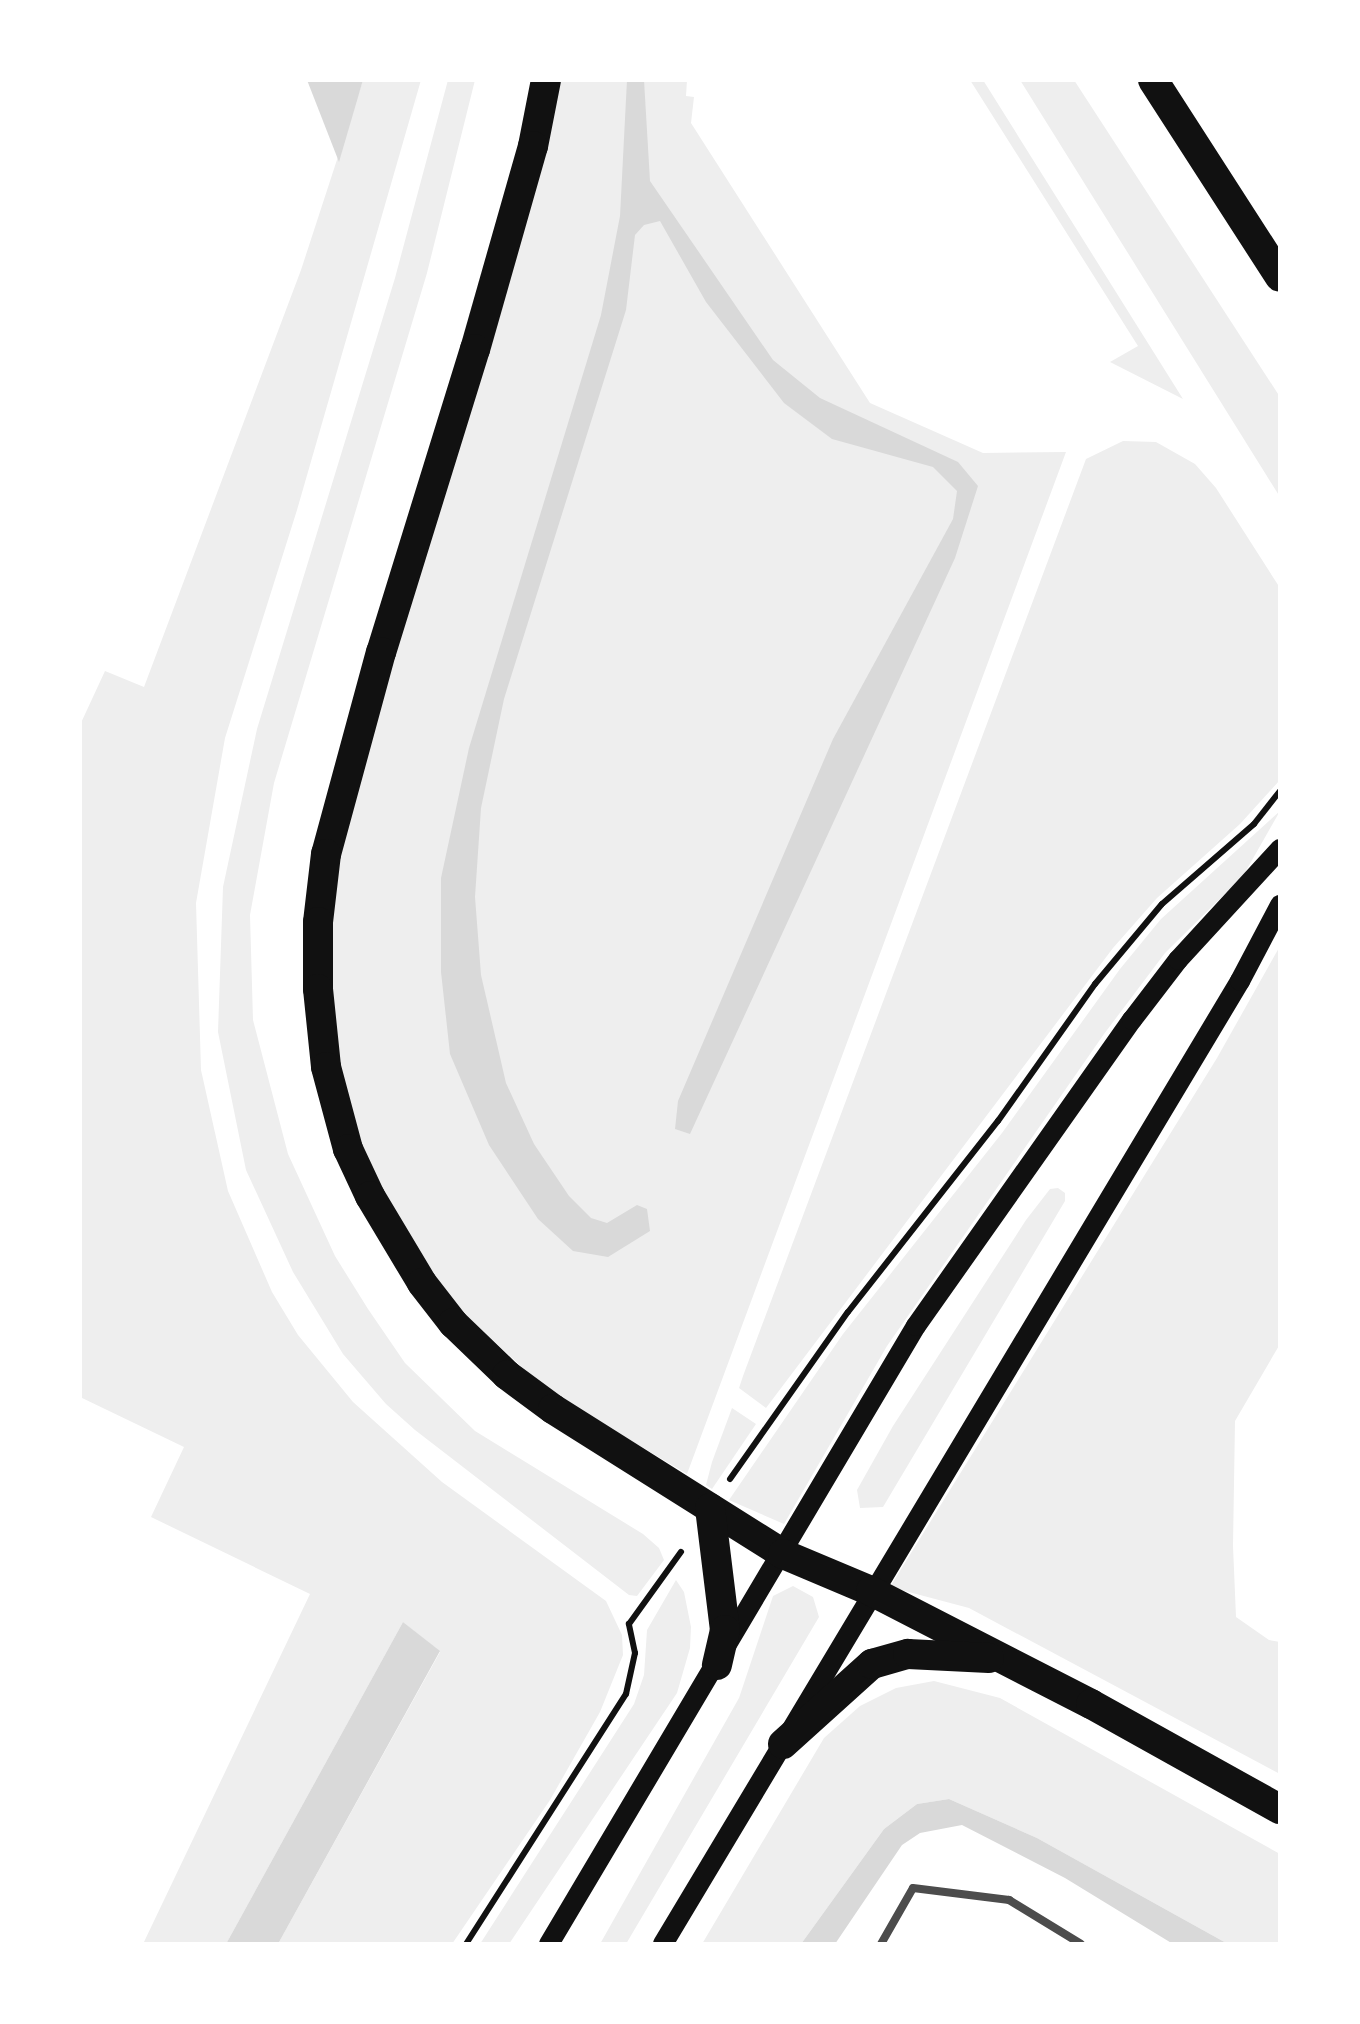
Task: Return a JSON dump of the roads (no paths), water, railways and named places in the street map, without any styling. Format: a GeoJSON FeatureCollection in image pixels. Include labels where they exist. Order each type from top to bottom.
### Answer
{"type":"FeatureCollection","features":[{"type":"Feature","properties":{"kind":"highway"},"geometry":{"type":"LineString","coordinates":[[546,80],[486,312],[376,671],[326,854],[318,922],[326,1067],[348,1149],[370,1196],[422,1284],[454,1323],[507,1375],[553,1409],[783,1554],[871,1591],[1002,1658],[1280,1809]]}},
{"type":"Feature","properties":{"kind":"highway"},"geometry":{"type":"LineString","coordinates":[[1153,80],[1280,277]]}},
{"type":"Feature","properties":{"kind":"highway"},"geometry":{"type":"LineString","coordinates":[[710,1508],[725,1630],[717,1665]]}},
{"type":"Feature","properties":{"kind":"highway"},"geometry":{"type":"LineString","coordinates":[[783,1744],[872,1664],[890,1656],[1002,1658]]}},
{"type":"Feature","properties":{"kind":"main road"},"geometry":{"type":"LineString","coordinates":[[549,1944],[916,1326],[971,1244],[1178,960],[1280,849]]}},
{"type":"Feature","properties":{"kind":"main road"},"geometry":{"type":"LineString","coordinates":[[663,1944],[1240,980],[1280,905]]}},
{"type":"Feature","properties":{"kind":"lane"},"geometry":{"type":"LineString","coordinates":[[881,1944],[913,1888],[1009,1900],[1080,1944]]}}]}
